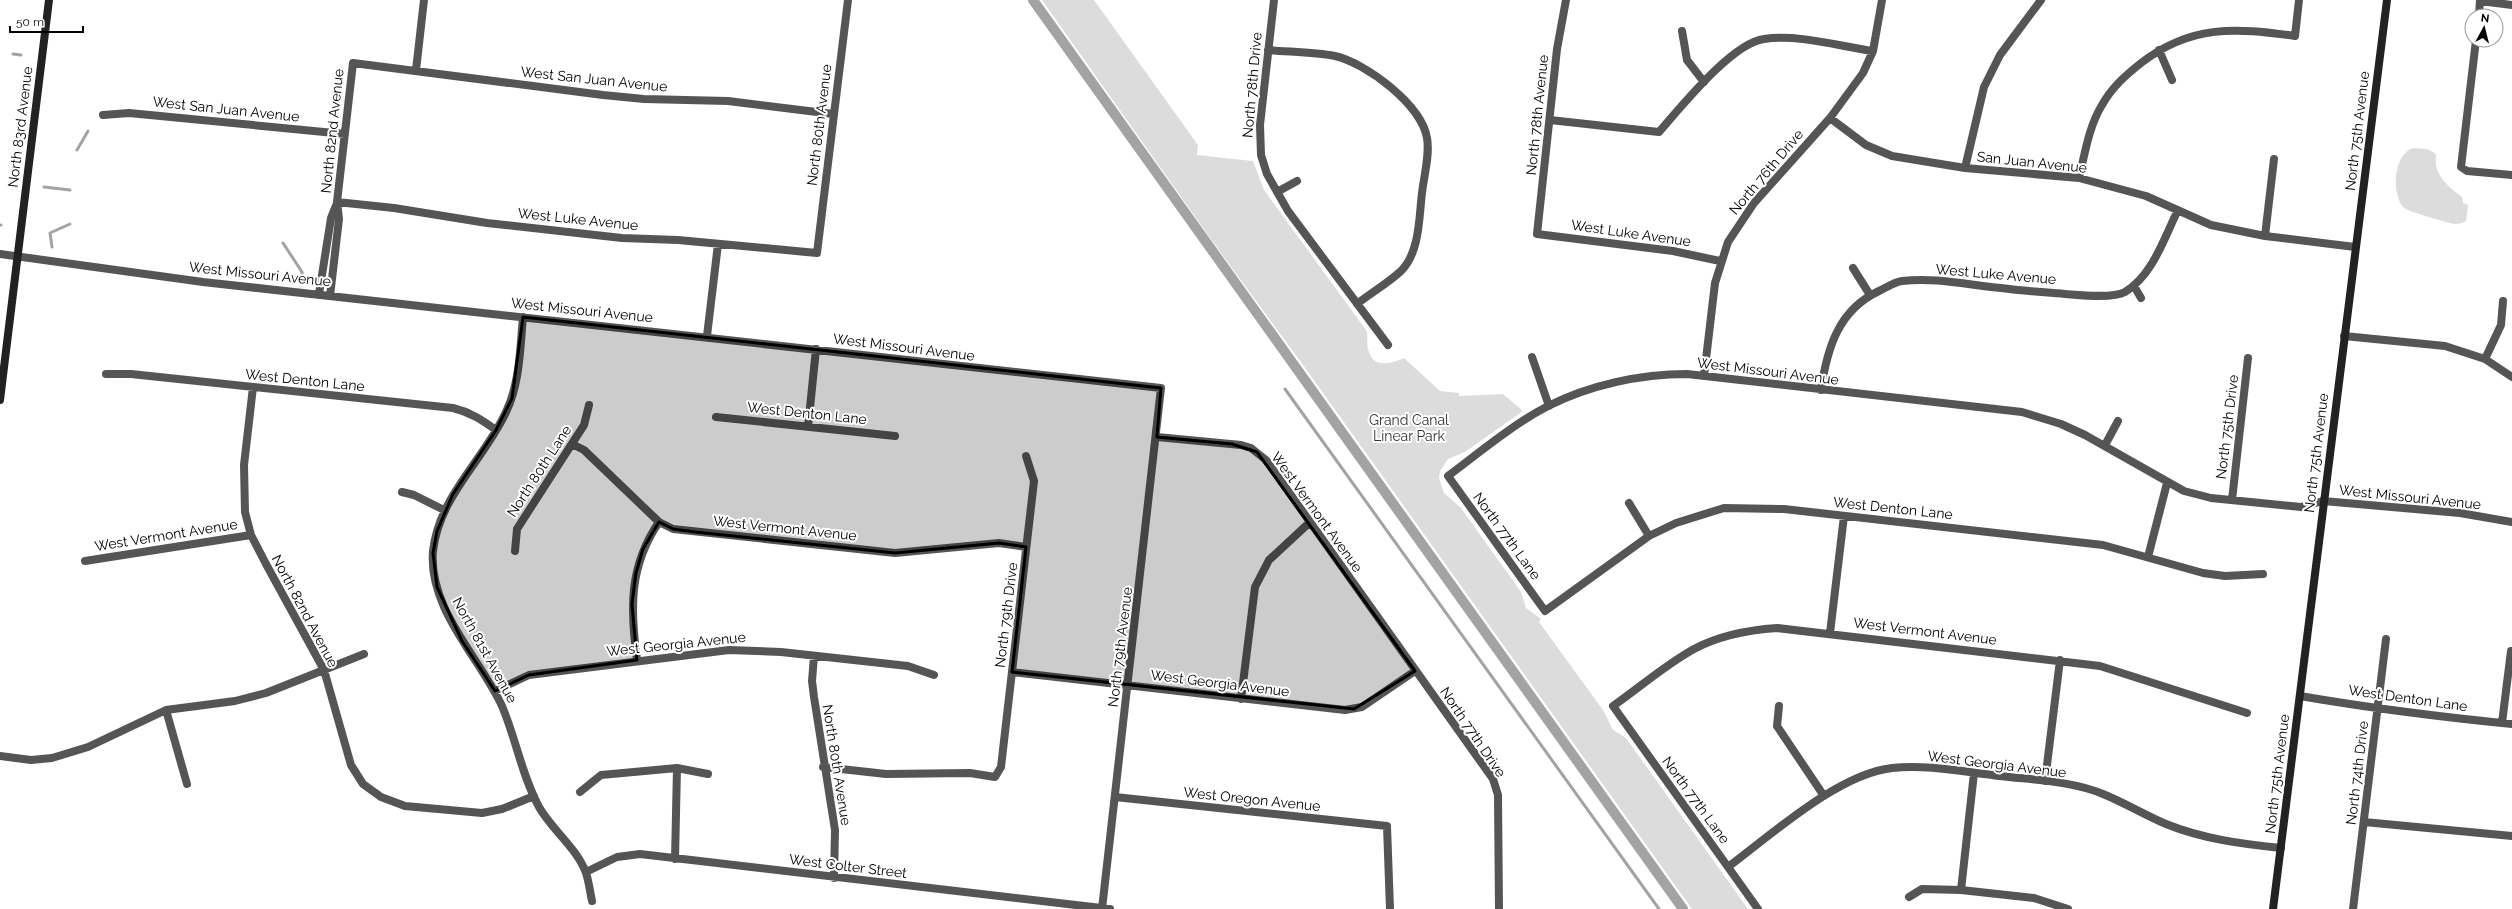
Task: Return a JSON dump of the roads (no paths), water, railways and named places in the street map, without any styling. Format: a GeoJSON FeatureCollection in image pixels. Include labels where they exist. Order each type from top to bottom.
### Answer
{"type":"FeatureCollection","features":[{"type":"Feature","properties":{"kind":"main road","name":"North 83rd Avenue"},"geometry":{"type":"LineString","coordinates":[[0,400],[49,0]]}},
{"type":"Feature","properties":{"kind":"main road","name":"North 75th Avenue"},"geometry":{"type":"LineString","coordinates":[[2273,909],[2387,0]]}},
{"type":"Feature","properties":{"kind":"street"},"geometry":{"type":"LineString","coordinates":[[416,70],[424,0]]}},
{"type":"Feature","properties":{"kind":"street","name":"North 80th Avenue"},"geometry":{"type":"LineString","coordinates":[[817,253],[848,0]]}},
{"type":"Feature","properties":{"kind":"street","name":"North 78th Drive"},"geometry":{"type":"LineString","coordinates":[[1274,0],[1259,140],[1261,155],[1277,192],[1388,345]]}},
{"type":"Feature","properties":{"kind":"street","name":"North 78th Avenue"},"geometry":{"type":"LineString","coordinates":[[1537,234],[1557,49],[1566,0]]}},
{"type":"Feature","properties":{"kind":"street","name":"North 76th Drive"},"geometry":{"type":"LineString","coordinates":[[1704,376],[1715,283],[1720,261],[1738,225],[1830,118],[1863,73],[1873,51],[1882,0]]}},
{"type":"Feature","properties":{"kind":"street"},"geometry":{"type":"LineString","coordinates":[[1965,168],[1984,87],[2000,55],[2041,0]]}},
{"type":"Feature","properties":{"kind":"street"},"geometry":{"type":"LineString","coordinates":[[2079,178],[2091,127],[2102,105],[2121,79],[2159,50],[2186,37],[2210,32],[2253,30],[2295,36],[2299,0]]}},
{"type":"Feature","properties":{"kind":"street"},"geometry":{"type":"LineString","coordinates":[[2480,0],[2512,5]]}},
{"type":"Feature","properties":{"kind":"street"},"geometry":{"type":"LineString","coordinates":[[1682,31],[1687,60],[1704,82]]}},
{"type":"Feature","properties":{"kind":"street"},"geometry":{"type":"LineString","coordinates":[[1550,120],[1658,132],[1704,82],[1741,48],[1762,39],[1782,37],[1873,51]]}},
{"type":"Feature","properties":{"kind":"street"},"geometry":{"type":"LineString","coordinates":[[2475,48],[2461,167],[2468,171],[2512,175]]}},
{"type":"Feature","properties":{"kind":"street"},"geometry":{"type":"LineString","coordinates":[[1268,50],[1336,57],[1353,64],[1391,87],[1415,111],[1424,128],[1428,150],[1416,236],[1411,255],[1401,270],[1357,304]]}},
{"type":"Feature","properties":{"kind":"street"},"geometry":{"type":"LineString","coordinates":[[2159,50],[2172,80]]}},
{"type":"Feature","properties":{"kind":"street","name":"West San Juan Avenue"},"geometry":{"type":"LineString","coordinates":[[353,63],[603,95],[644,99],[728,101],[833,114]]}},
{"type":"Feature","properties":{"kind":"street","name":"North 82nd Avenue"},"geometry":{"type":"LineString","coordinates":[[319,294],[331,218],[337,202],[353,63]]}},
{"type":"Feature","properties":{"kind":"street","name":"West San Juan Avenue"},"geometry":{"type":"LineString","coordinates":[[103,115],[129,113],[345,134]]}},
{"type":"Feature","properties":{"kind":"street","name":"San Juan Avenue"},"geometry":{"type":"LineString","coordinates":[[1830,118],[1866,145],[1892,156],[1965,168],[2079,178],[2146,196],[2211,225],[2264,236],[2355,247]]}},
{"type":"Feature","properties":{"kind":"street"},"geometry":{"type":"LineString","coordinates":[[2264,236],[2274,159]]}},
{"type":"Feature","properties":{"kind":"street"},"geometry":{"type":"LineString","coordinates":[[1277,192],[1297,181]]}},
{"type":"Feature","properties":{"kind":"street","name":"North 82nd Avenue"},"geometry":{"type":"LineString","coordinates":[[330,296],[340,219],[337,202]]}},
{"type":"Feature","properties":{"kind":"street","name":"West Luke Avenue"},"geometry":{"type":"LineString","coordinates":[[337,202],[394,208],[487,223],[622,238],[718,244],[817,253]]}},
{"type":"Feature","properties":{"kind":"street","name":"West Luke Avenue"},"geometry":{"type":"LineString","coordinates":[[1821,390],[1825,363],[1837,329],[1853,308],[1870,295],[1900,281],[1948,280],[2001,288],[2095,296],[2123,293],[2134,286],[2148,272],[2178,210]]}},
{"type":"Feature","properties":{"kind":"street","name":"West Luke Avenue"},"geometry":{"type":"LineString","coordinates":[[1537,234],[1673,251],[1720,261]]}},
{"type":"Feature","properties":{"kind":"street"},"geometry":{"type":"LineString","coordinates":[[707,336],[718,244]]}},
{"type":"Feature","properties":{"kind":"street","name":"West Missouri Avenue"},"geometry":{"type":"LineString","coordinates":[[0,254],[203,282],[707,336],[1162,388]]}},
{"type":"Feature","properties":{"kind":"street"},"geometry":{"type":"LineString","coordinates":[[1853,268],[1870,295]]}},
{"type":"Feature","properties":{"kind":"street"},"geometry":{"type":"LineString","coordinates":[[2134,286],[2141,298]]}},
{"type":"Feature","properties":{"kind":"street"},"geometry":{"type":"LineString","coordinates":[[2485,359],[2500,325],[2503,301]]}},
{"type":"Feature","properties":{"kind":"street","name":"North 81st Avenue"},"geometry":{"type":"LineString","coordinates":[[523,317],[516,386],[506,414],[444,510],[437,531],[433,553],[437,587],[462,642],[495,691],[509,724],[534,796],[586,872],[592,901]]}},
{"type":"Feature","properties":{"kind":"street"},"geometry":{"type":"LineString","coordinates":[[2344,336],[2445,346],[2485,359],[2512,377]]}},
{"type":"Feature","properties":{"kind":"street"},"geometry":{"type":"LineString","coordinates":[[808,427],[816,349]]}},
{"type":"Feature","properties":{"kind":"street"},"geometry":{"type":"LineString","coordinates":[[1532,357],[1549,406]]}},
{"type":"Feature","properties":{"kind":"street","name":"North 75th Drive"},"geometry":{"type":"LineString","coordinates":[[2232,500],[2248,358]]}},
{"type":"Feature","properties":{"kind":"street","name":"West Denton Lane"},"geometry":{"type":"LineString","coordinates":[[106,374],[131,374],[453,408],[472,414],[496,430]]}},
{"type":"Feature","properties":{"kind":"street","name":"West Missouri Avenue"},"geometry":{"type":"LineString","coordinates":[[1448,476],[1510,430],[1549,406],[1590,390],[1645,376],[1669,374],[1704,376],[2022,412],[2061,424],[2105,445],[2167,483],[2184,491],[2232,500],[2300,507],[2323,501],[2460,513],[2512,522]]}},
{"type":"Feature","properties":{"kind":"street","name":"North 82nd Avenue"},"geometry":{"type":"LineString","coordinates":[[253,387],[243,494],[244,512],[251,535],[324,670],[352,765],[363,784],[381,797],[405,806],[482,813],[502,809],[534,796]]}},
{"type":"Feature","properties":{"kind":"street","name":"North 79th Avenue"},"geometry":{"type":"LineString","coordinates":[[1105,909],[1115,797],[1158,437],[1162,388]]}},
{"type":"Feature","properties":{"kind":"street","name":"North 80th Lane"},"geometry":{"type":"LineString","coordinates":[[515,551],[517,529],[584,425],[589,405]]}},
{"type":"Feature","properties":{"kind":"street","name":"West Denton Lane"},"geometry":{"type":"LineString","coordinates":[[716,417],[895,436]]}},
{"type":"Feature","properties":{"kind":"street"},"geometry":{"type":"LineString","coordinates":[[2105,445],[2118,421]]}},
{"type":"Feature","properties":{"kind":"street","name":"West Vermont Avenue"},"geometry":{"type":"LineString","coordinates":[[1158,437],[1232,444],[1251,448],[1266,460],[1309,523],[1415,671]]}},
{"type":"Feature","properties":{"kind":"street","name":"West Vermont Avenue"},"geometry":{"type":"LineString","coordinates":[[572,444],[584,450],[600,464],[659,522],[673,528],[695,532],[895,553],[998,543],[1026,547]]}},
{"type":"Feature","properties":{"kind":"street","name":"North 79th Drive"},"geometry":{"type":"LineString","coordinates":[[823,767],[886,774],[970,774],[995,777],[1001,767],[1034,481],[1026,456]]}},
{"type":"Feature","properties":{"kind":"street","name":"North 77th Lane"},"geometry":{"type":"LineString","coordinates":[[1448,476],[1545,611]]}},
{"type":"Feature","properties":{"kind":"street"},"geometry":{"type":"LineString","coordinates":[[2148,557],[2167,483]]}},
{"type":"Feature","properties":{"kind":"street"},"geometry":{"type":"LineString","coordinates":[[402,492],[414,495],[444,510]]}},
{"type":"Feature","properties":{"kind":"street"},"geometry":{"type":"LineString","coordinates":[[1629,503],[1649,536]]}},
{"type":"Feature","properties":{"kind":"street","name":"West Denton Lane"},"geometry":{"type":"LineString","coordinates":[[1545,611],[1649,536],[1676,523],[1724,508],[1784,509],[2103,545],[2190,570],[2225,576],[2263,574]]}},
{"type":"Feature","properties":{"kind":"street"},"geometry":{"type":"LineString","coordinates":[[1830,633],[1844,516]]}},
{"type":"Feature","properties":{"kind":"street"},"geometry":{"type":"LineString","coordinates":[[637,660],[632,604],[636,573],[643,549],[659,522]]}},
{"type":"Feature","properties":{"kind":"street"},"geometry":{"type":"LineString","coordinates":[[1241,699],[1255,587],[1269,560],[1309,523]]}},
{"type":"Feature","properties":{"kind":"street","name":"West Vermont Avenue"},"geometry":{"type":"LineString","coordinates":[[85,561],[251,535]]}},
{"type":"Feature","properties":{"kind":"street","name":"West Vermont Avenue"},"geometry":{"type":"LineString","coordinates":[[1613,706],[1694,649],[1719,638],[1747,630],[1777,628],[2060,660],[2120,671],[2139,679],[2247,713]]}},
{"type":"Feature","properties":{"kind":"street","name":"North 74th Drive"},"geometry":{"type":"LineString","coordinates":[[2353,909],[2386,639]]}},
{"type":"Feature","properties":{"kind":"street","name":"West Georgia Avenue"},"geometry":{"type":"LineString","coordinates":[[495,691],[529,675],[637,660],[729,650],[814,656],[908,666],[934,675]]}},
{"type":"Feature","properties":{"kind":"street"},"geometry":{"type":"LineString","coordinates":[[2502,723],[2511,652]]}},
{"type":"Feature","properties":{"kind":"street"},"geometry":{"type":"LineString","coordinates":[[0,756],[31,760],[52,758],[88,747],[166,710],[235,701],[253,696],[364,654]]}},
{"type":"Feature","properties":{"kind":"street","name":"North 80th Avenue"},"geometry":{"type":"LineString","coordinates":[[814,656],[812,681],[823,767],[835,836],[834,878]]}},
{"type":"Feature","properties":{"kind":"street"},"geometry":{"type":"LineString","coordinates":[[2045,781],[2060,660]]}},
{"type":"Feature","properties":{"kind":"street","name":"West Georgia Avenue"},"geometry":{"type":"LineString","coordinates":[[1012,672],[1241,699],[1354,709],[1362,707],[1415,671]]}},
{"type":"Feature","properties":{"kind":"street","name":"North 77th Drive"},"geometry":{"type":"LineString","coordinates":[[1415,671],[1496,786],[1498,795],[1499,909]]}},
{"type":"Feature","properties":{"kind":"street","name":"West Denton Lane"},"geometry":{"type":"LineString","coordinates":[[2300,696],[2378,706],[2432,717],[2512,724]]}},
{"type":"Feature","properties":{"kind":"street","name":"North 77th Lane"},"geometry":{"type":"LineString","coordinates":[[1613,706],[1758,909]]}},
{"type":"Feature","properties":{"kind":"street"},"geometry":{"type":"LineString","coordinates":[[1779,706],[1777,726],[1824,796]]}},
{"type":"Feature","properties":{"kind":"street"},"geometry":{"type":"LineString","coordinates":[[166,710],[187,784]]}},
{"type":"Feature","properties":{"kind":"street","name":"West Georgia Avenue"},"geometry":{"type":"LineString","coordinates":[[1728,867],[1824,796],[1860,777],[1891,768],[1923,767],[2045,781],[2102,794],[2167,824],[2198,835],[2228,842],[2281,848]]}},
{"type":"Feature","properties":{"kind":"street"},"geometry":{"type":"LineString","coordinates":[[580,792],[601,775],[677,768],[708,774]]}},
{"type":"Feature","properties":{"kind":"street"},"geometry":{"type":"LineString","coordinates":[[675,859],[677,768]]}},
{"type":"Feature","properties":{"kind":"street"},"geometry":{"type":"LineString","coordinates":[[1961,890],[1974,773]]}},
{"type":"Feature","properties":{"kind":"street","name":"West Oregon Avenue"},"geometry":{"type":"LineString","coordinates":[[1115,797],[1387,826],[1390,909]]}},
{"type":"Feature","properties":{"kind":"street"},"geometry":{"type":"LineString","coordinates":[[2364,822],[2512,836]]}},
{"type":"Feature","properties":{"kind":"street","name":"West Colter Street"},"geometry":{"type":"LineString","coordinates":[[586,872],[617,857],[626,855],[675,859],[1105,909]]}},
{"type":"Feature","properties":{"kind":"street"},"geometry":{"type":"LineString","coordinates":[[1909,897],[1922,889],[1961,890],[2034,898],[2068,909]]}},
{"type":"Feature","properties":{"kind":"waterway"},"geometry":{"type":"LineString","coordinates":[[1033,0],[1683,909]]}},
{"type":"Feature","properties":{"kind":"waterway"},"geometry":{"type":"LineString","coordinates":[[13,54],[21,55]]}},
{"type":"Feature","properties":{"kind":"waterway"},"geometry":{"type":"LineString","coordinates":[[77,150],[88,131]]}},
{"type":"Feature","properties":{"kind":"waterway"},"geometry":{"type":"LineString","coordinates":[[44,187],[70,190]]}},
{"type":"Feature","properties":{"kind":"waterway"},"geometry":{"type":"LineString","coordinates":[[52,247],[50,233],[70,224]]}},
{"type":"Feature","properties":{"kind":"waterway"},"geometry":{"type":"LineString","coordinates":[[283,243],[302,272],[303,282]]}},
{"type":"Feature","properties":{"kind":"waterway"},"geometry":{"type":"LineString","coordinates":[[1285,389],[1659,909]]}},
{"type":"Feature","properties":{"kind":"park label","name":"Grand Canal Linear Park"},"geometry":{"type":"Point","coordinates":[1409,428]}}]}
